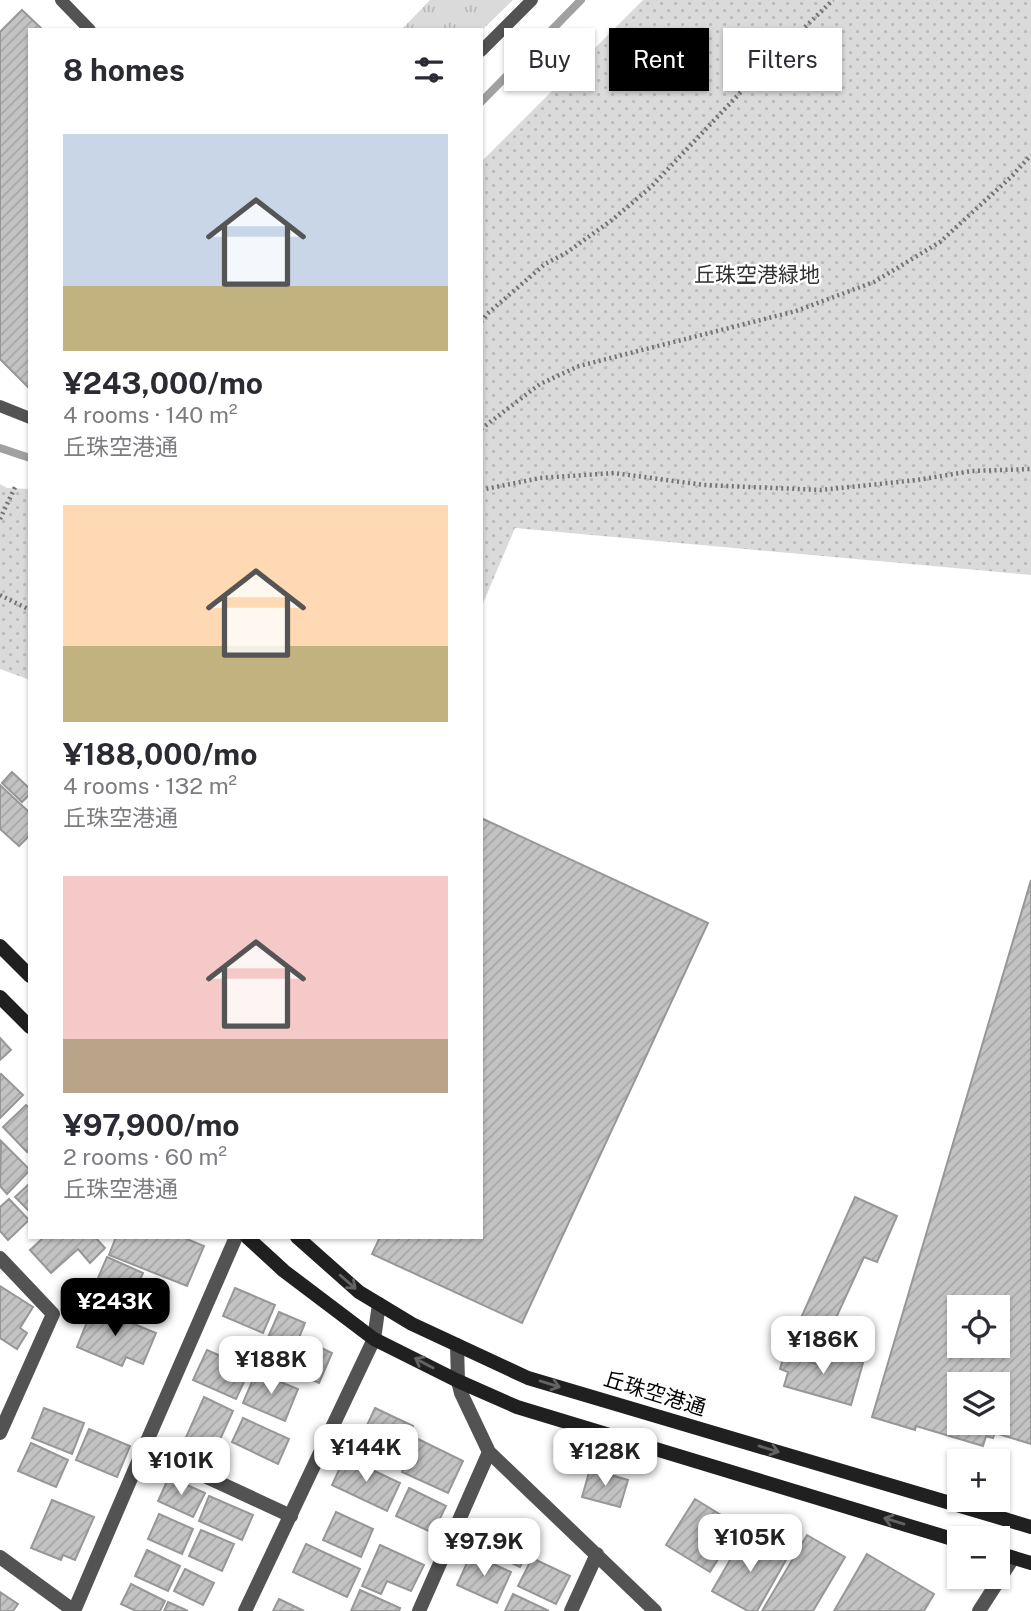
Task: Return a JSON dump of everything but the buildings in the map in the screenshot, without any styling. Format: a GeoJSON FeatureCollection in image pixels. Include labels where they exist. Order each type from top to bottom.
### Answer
{"type":"FeatureCollection","features":[{"type":"Feature","properties":{"kind":"main road"},"geometry":{"type":"LineString","coordinates":[[0,946],[28,974]]}},
{"type":"Feature","properties":{"kind":"main road"},"geometry":{"type":"LineString","coordinates":[[0,997],[28,1025]]}},
{"type":"Feature","properties":{"kind":"main road"},"geometry":{"type":"LineString","coordinates":[[249,1239],[284,1271],[374,1339],[517,1407],[947,1537]]}},
{"type":"Feature","properties":{"kind":"main road","name":"丘珠空港通"},"geometry":{"type":"LineString","coordinates":[[299,1239],[359,1292],[412,1324],[528,1378],[1031,1527]]}},
{"type":"Feature","properties":{"kind":"main road"},"geometry":{"type":"LineString","coordinates":[[1010,1557],[1031,1563]]}},
{"type":"Feature","properties":{"kind":"street"},"geometry":{"type":"LineString","coordinates":[[0,1558],[74,1611],[235,1239]]}},
{"type":"Feature","properties":{"kind":"street"},"geometry":{"type":"LineString","coordinates":[[0,1258],[53,1314],[0,1433]]}},
{"type":"Feature","properties":{"kind":"street"},"geometry":{"type":"LineString","coordinates":[[245,1611],[374,1339],[379,1304]]}},
{"type":"Feature","properties":{"kind":"street"},"geometry":{"type":"LineString","coordinates":[[457,1345],[461,1393],[489,1452],[655,1611]]}},
{"type":"Feature","properties":{"kind":"street"},"geometry":{"type":"LineString","coordinates":[[144,1448],[291,1516]]}},
{"type":"Feature","properties":{"kind":"street"},"geometry":{"type":"LineString","coordinates":[[419,1611],[489,1452]]}},
{"type":"Feature","properties":{"kind":"street"},"geometry":{"type":"LineString","coordinates":[[571,1611],[597,1554]]}},
{"type":"Feature","properties":{"kind":"street"},"geometry":{"type":"LineString","coordinates":[[979,1611],[1013,1558]]}},
{"type":"Feature","properties":{"kind":"lane"},"geometry":{"type":"LineString","coordinates":[[61,0],[88,28]]}},
{"type":"Feature","properties":{"kind":"lane"},"geometry":{"type":"LineString","coordinates":[[483,49],[532,0]]}},
{"type":"Feature","properties":{"kind":"lane"},"geometry":{"type":"LineString","coordinates":[[0,406],[28,417]]}},
{"type":"Feature","properties":{"kind":"path"},"geometry":{"type":"LineString","coordinates":[[483,319],[545,264],[566,253],[612,220],[652,187],[772,60],[833,0]]}},
{"type":"Feature","properties":{"kind":"path"},"geometry":{"type":"LineString","coordinates":[[483,427],[540,384],[579,366],[821,304],[874,282],[940,242],[1031,155]]}},
{"type":"Feature","properties":{"kind":"path"},"geometry":{"type":"LineString","coordinates":[[483,490],[540,478],[614,473],[704,485],[821,490],[917,481],[972,471],[1031,469]]}},
{"type":"Feature","properties":{"kind":"path"},"geometry":{"type":"LineString","coordinates":[[0,519],[16,485]]}},
{"type":"Feature","properties":{"kind":"path"},"geometry":{"type":"LineString","coordinates":[[0,595],[28,609]]}},
{"type":"Feature","properties":{"kind":"green space"},"geometry":{"type":"Polygon","coordinates":[[[430,0],[513,0],[483,29],[403,28],[430,0]]]}},
{"type":"Feature","properties":{"kind":"green space","name":"丘珠空港緑地"},"geometry":{"type":"Polygon","coordinates":[[[643,0],[1031,0],[1031,575],[515,528],[483,603],[483,160],[552,91],[595,91],[595,48],[609,34],[609,91],[709,91],[709,28],[615,28],[643,0]]]}},
{"type":"Feature","properties":{"kind":"green space"},"geometry":{"type":"Polygon","coordinates":[[[0,484],[7,488],[28,489],[28,679],[0,669],[0,484]]]}},
{"type":"Feature","properties":{"kind":"waterway"},"geometry":{"type":"LineString","coordinates":[[483,100],[581,0]]}},
{"type":"Feature","properties":{"kind":"waterway"},"geometry":{"type":"LineString","coordinates":[[0,448],[28,457]]}}]}
